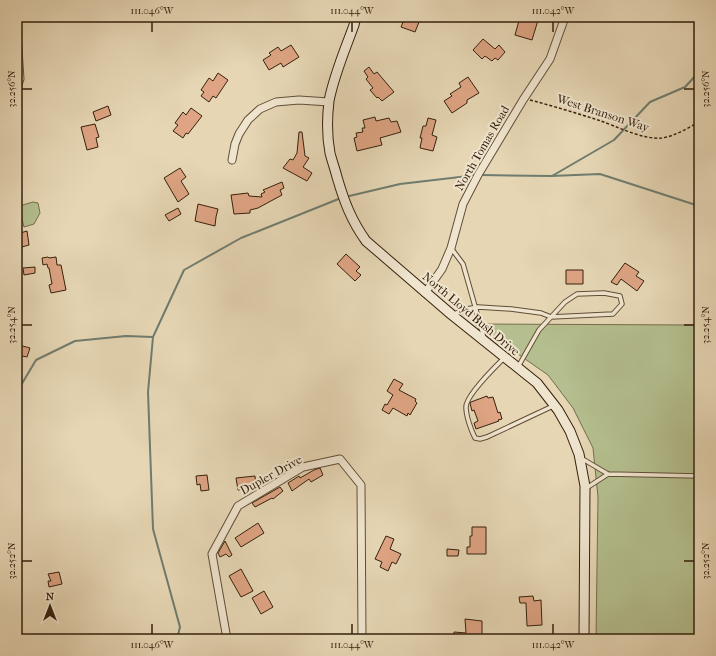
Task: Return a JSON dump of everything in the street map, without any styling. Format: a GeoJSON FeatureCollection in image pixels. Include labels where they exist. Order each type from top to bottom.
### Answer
{"type":"FeatureCollection","features":[{"type":"Feature","properties":{"kind":"street","name":"North Lloyd Bush Drive"},"geometry":{"type":"LineString","coordinates":[[356,17],[333,83],[329,102],[328,127],[330,153],[343,197],[350,216],[366,240],[452,315],[537,383],[558,410],[570,431],[580,457],[585,490],[584,639]]}},
{"type":"Feature","properties":{"kind":"street","name":"North Tomas Road"},"geometry":{"type":"LineString","coordinates":[[426,293],[442,269],[451,248],[463,204],[478,175],[524,98],[550,59],[565,17]]}},
{"type":"Feature","properties":{"kind":"street"},"geometry":{"type":"LineString","coordinates":[[17,35],[20,79],[17,87]]}},
{"type":"Feature","properties":{"kind":"street"},"geometry":{"type":"LineString","coordinates":[[232,160],[235,144],[239,134],[248,120],[260,109],[276,102],[299,100],[329,102]]}},
{"type":"Feature","properties":{"kind":"street","name":"Dupler Drive"},"geometry":{"type":"LineString","coordinates":[[227,639],[212,554],[238,506],[303,467],[340,459],[360,485],[362,639]]}},
{"type":"Feature","properties":{"kind":"lane"},"geometry":{"type":"LineString","coordinates":[[451,248],[463,264],[485,342]]}},
{"type":"Feature","properties":{"kind":"lane"},"geometry":{"type":"LineString","coordinates":[[452,315],[476,307],[541,313],[551,317],[613,314],[622,304],[620,296],[604,293],[577,294],[565,302],[551,317],[539,330],[518,368]]}},
{"type":"Feature","properties":{"kind":"lane"},"geometry":{"type":"LineString","coordinates":[[504,357],[467,400],[466,407],[470,429],[475,438],[480,439],[487,437],[554,405]]}},
{"type":"Feature","properties":{"kind":"lane"},"geometry":{"type":"LineString","coordinates":[[580,457],[608,474],[699,476]]}},
{"type":"Feature","properties":{"kind":"lane"},"geometry":{"type":"LineString","coordinates":[[585,490],[608,474]]}},
{"type":"Feature","properties":{"kind":"path","name":"West Branson Way"},"geometry":{"type":"LineString","coordinates":[[524,98],[598,120],[635,134],[653,138],[664,138],[699,122]]}},
{"type":"Feature","properties":{"kind":"green space"},"geometry":{"type":"Polygon","coordinates":[[[33,202],[38,203],[40,213],[34,224],[24,227],[19,206],[33,202]]]}},
{"type":"Feature","properties":{"kind":"green space"},"geometry":{"type":"Polygon","coordinates":[[[475,324],[699,325],[699,639],[596,639],[598,497],[593,448],[573,408],[548,375],[475,324]]]}},
{"type":"Feature","properties":{"kind":"building"},"geometry":{"type":"Polygon","coordinates":[[[405,17],[421,17],[415,32],[401,27],[405,17]]]}},
{"type":"Feature","properties":{"kind":"building"},"geometry":{"type":"Polygon","coordinates":[[[520,17],[539,17],[532,40],[515,35],[520,17]]]}},
{"type":"Feature","properties":{"kind":"building"},"geometry":{"type":"Polygon","coordinates":[[[483,39],[495,49],[499,45],[505,52],[498,60],[495,58],[492,61],[485,56],[482,59],[473,50],[483,39]]]}},
{"type":"Feature","properties":{"kind":"building"},"geometry":{"type":"Polygon","coordinates":[[[291,45],[299,57],[283,67],[281,63],[269,70],[263,60],[271,55],[269,53],[278,47],[281,51],[291,45]]]}},
{"type":"Feature","properties":{"kind":"building"},"geometry":{"type":"Polygon","coordinates":[[[369,67],[374,74],[377,72],[394,92],[382,101],[370,90],[373,88],[366,79],[368,77],[364,71],[369,67]]]}},
{"type":"Feature","properties":{"kind":"building"},"geometry":{"type":"Polygon","coordinates":[[[218,73],[228,80],[216,98],[213,96],[209,102],[201,96],[204,92],[201,90],[209,78],[213,81],[218,73]]]}},
{"type":"Feature","properties":{"kind":"building"},"geometry":{"type":"Polygon","coordinates":[[[468,77],[479,93],[467,100],[467,103],[452,113],[444,101],[452,96],[450,94],[461,87],[459,83],[468,77]]]}},
{"type":"Feature","properties":{"kind":"building"},"geometry":{"type":"Polygon","coordinates":[[[108,106],[111,115],[96,121],[93,112],[108,106]]]}},
{"type":"Feature","properties":{"kind":"building"},"geometry":{"type":"Polygon","coordinates":[[[191,108],[202,116],[183,138],[173,131],[178,125],[175,123],[183,112],[186,115],[191,108]]]}},
{"type":"Feature","properties":{"kind":"building"},"geometry":{"type":"Polygon","coordinates":[[[375,117],[376,121],[389,118],[391,122],[397,121],[401,132],[380,138],[382,145],[357,151],[354,138],[357,137],[356,133],[363,132],[362,128],[365,128],[363,120],[375,117]]]}},
{"type":"Feature","properties":{"kind":"building"},"geometry":{"type":"Polygon","coordinates":[[[428,118],[436,120],[432,135],[437,137],[433,151],[420,148],[422,138],[420,138],[423,126],[426,126],[428,118]]]}},
{"type":"Feature","properties":{"kind":"building"},"geometry":{"type":"Polygon","coordinates":[[[95,124],[99,137],[96,138],[98,147],[87,150],[81,127],[95,124]]]}},
{"type":"Feature","properties":{"kind":"building"},"geometry":{"type":"Polygon","coordinates":[[[299,132],[302,132],[305,156],[309,158],[303,167],[312,173],[307,181],[283,168],[290,159],[293,160],[297,153],[299,132]]]}},
{"type":"Feature","properties":{"kind":"building"},"geometry":{"type":"Polygon","coordinates":[[[180,168],[186,177],[181,181],[189,194],[178,202],[164,178],[180,168]]]}},
{"type":"Feature","properties":{"kind":"building"},"geometry":{"type":"Polygon","coordinates":[[[282,182],[284,188],[280,190],[282,195],[258,208],[250,210],[250,213],[234,214],[231,195],[248,193],[249,196],[262,197],[261,194],[265,192],[263,190],[282,182]]]}},
{"type":"Feature","properties":{"kind":"building"},"geometry":{"type":"Polygon","coordinates":[[[198,204],[218,209],[215,226],[195,221],[198,204]]]}},
{"type":"Feature","properties":{"kind":"building"},"geometry":{"type":"Polygon","coordinates":[[[178,208],[181,214],[169,221],[165,215],[178,208]]]}},
{"type":"Feature","properties":{"kind":"building"},"geometry":{"type":"Polygon","coordinates":[[[27,231],[29,245],[18,248],[17,234],[27,231]]]}},
{"type":"Feature","properties":{"kind":"building"},"geometry":{"type":"Polygon","coordinates":[[[346,254],[360,267],[356,271],[361,275],[355,281],[337,264],[346,254]]]}},
{"type":"Feature","properties":{"kind":"building"},"geometry":{"type":"Polygon","coordinates":[[[56,257],[57,265],[61,265],[66,290],[51,293],[49,285],[52,284],[49,268],[47,264],[43,265],[42,258],[56,257]]]}},
{"type":"Feature","properties":{"kind":"building"},"geometry":{"type":"Polygon","coordinates":[[[625,263],[639,272],[636,276],[644,281],[637,291],[621,279],[617,285],[611,282],[625,263]]]}},
{"type":"Feature","properties":{"kind":"building"},"geometry":{"type":"Polygon","coordinates":[[[35,267],[35,273],[24,275],[23,268],[35,267]]]}},
{"type":"Feature","properties":{"kind":"building"},"geometry":{"type":"Polygon","coordinates":[[[566,270],[583,270],[583,284],[566,284],[566,270]]]}},
{"type":"Feature","properties":{"kind":"building"},"geometry":{"type":"Polygon","coordinates":[[[19,345],[30,348],[27,357],[17,355],[19,345]]]}},
{"type":"Feature","properties":{"kind":"building"},"geometry":{"type":"Polygon","coordinates":[[[394,379],[403,384],[399,390],[416,399],[415,401],[417,403],[410,415],[408,413],[407,416],[393,408],[389,414],[382,410],[393,395],[387,391],[394,379]]]}},
{"type":"Feature","properties":{"kind":"building"},"geometry":{"type":"Polygon","coordinates":[[[487,396],[488,398],[493,397],[498,413],[500,412],[502,419],[476,429],[474,423],[478,421],[474,410],[472,411],[470,403],[487,396]]]}},
{"type":"Feature","properties":{"kind":"building"},"geometry":{"type":"Polygon","coordinates":[[[320,468],[323,475],[311,482],[309,479],[292,491],[288,483],[299,476],[300,478],[320,468]]]}},
{"type":"Feature","properties":{"kind":"building"},"geometry":{"type":"Polygon","coordinates":[[[207,475],[209,490],[201,491],[200,484],[197,485],[196,476],[207,475]]]}},
{"type":"Feature","properties":{"kind":"building"},"geometry":{"type":"Polygon","coordinates":[[[255,476],[256,488],[238,490],[236,478],[255,476]]]}},
{"type":"Feature","properties":{"kind":"building"},"geometry":{"type":"Polygon","coordinates":[[[280,487],[283,491],[273,499],[272,498],[255,507],[252,503],[280,487]]]}},
{"type":"Feature","properties":{"kind":"building"},"geometry":{"type":"Polygon","coordinates":[[[258,523],[264,533],[241,547],[235,538],[258,523]]]}},
{"type":"Feature","properties":{"kind":"building"},"geometry":{"type":"Polygon","coordinates":[[[472,527],[486,527],[486,554],[467,554],[467,547],[470,547],[472,527]]]}},
{"type":"Feature","properties":{"kind":"building"},"geometry":{"type":"Polygon","coordinates":[[[386,536],[394,539],[390,549],[401,554],[396,564],[392,562],[388,571],[380,567],[382,562],[375,559],[386,536]]]}},
{"type":"Feature","properties":{"kind":"building"},"geometry":{"type":"Polygon","coordinates":[[[225,541],[232,555],[229,557],[226,554],[220,557],[218,553],[225,541]]]}},
{"type":"Feature","properties":{"kind":"building"},"geometry":{"type":"Polygon","coordinates":[[[447,549],[459,550],[458,556],[447,556],[447,549]]]}},
{"type":"Feature","properties":{"kind":"building"},"geometry":{"type":"Polygon","coordinates":[[[241,569],[253,591],[241,597],[229,576],[241,569]]]}},
{"type":"Feature","properties":{"kind":"building"},"geometry":{"type":"Polygon","coordinates":[[[59,572],[62,584],[49,587],[48,581],[51,581],[48,574],[59,572]]]}},
{"type":"Feature","properties":{"kind":"building"},"geometry":{"type":"Polygon","coordinates":[[[264,591],[273,607],[261,614],[252,598],[264,591]]]}},
{"type":"Feature","properties":{"kind":"building"},"geometry":{"type":"Polygon","coordinates":[[[533,596],[534,601],[541,600],[542,625],[527,626],[526,603],[520,603],[519,597],[533,596]]]}},
{"type":"Feature","properties":{"kind":"building"},"geometry":{"type":"Polygon","coordinates":[[[465,619],[482,621],[482,639],[454,639],[454,632],[466,633],[465,619]]]}},
{"type":"Feature","properties":{"kind":"waterway"},"geometry":{"type":"LineString","coordinates":[[552,176],[614,140],[650,102],[685,87],[699,72]]}},
{"type":"Feature","properties":{"kind":"waterway"},"geometry":{"type":"LineString","coordinates":[[481,175],[551,176],[600,174],[699,206]]}},
{"type":"Feature","properties":{"kind":"waterway"},"geometry":{"type":"LineString","coordinates":[[345,197],[400,184],[477,175]]}},
{"type":"Feature","properties":{"kind":"waterway"},"geometry":{"type":"LineString","coordinates":[[177,639],[180,627],[153,529],[148,392],[153,337],[184,270],[241,238],[341,198]]}},
{"type":"Feature","properties":{"kind":"waterway"},"geometry":{"type":"LineString","coordinates":[[17,392],[36,360],[75,341],[126,336],[153,337]]}}]}
